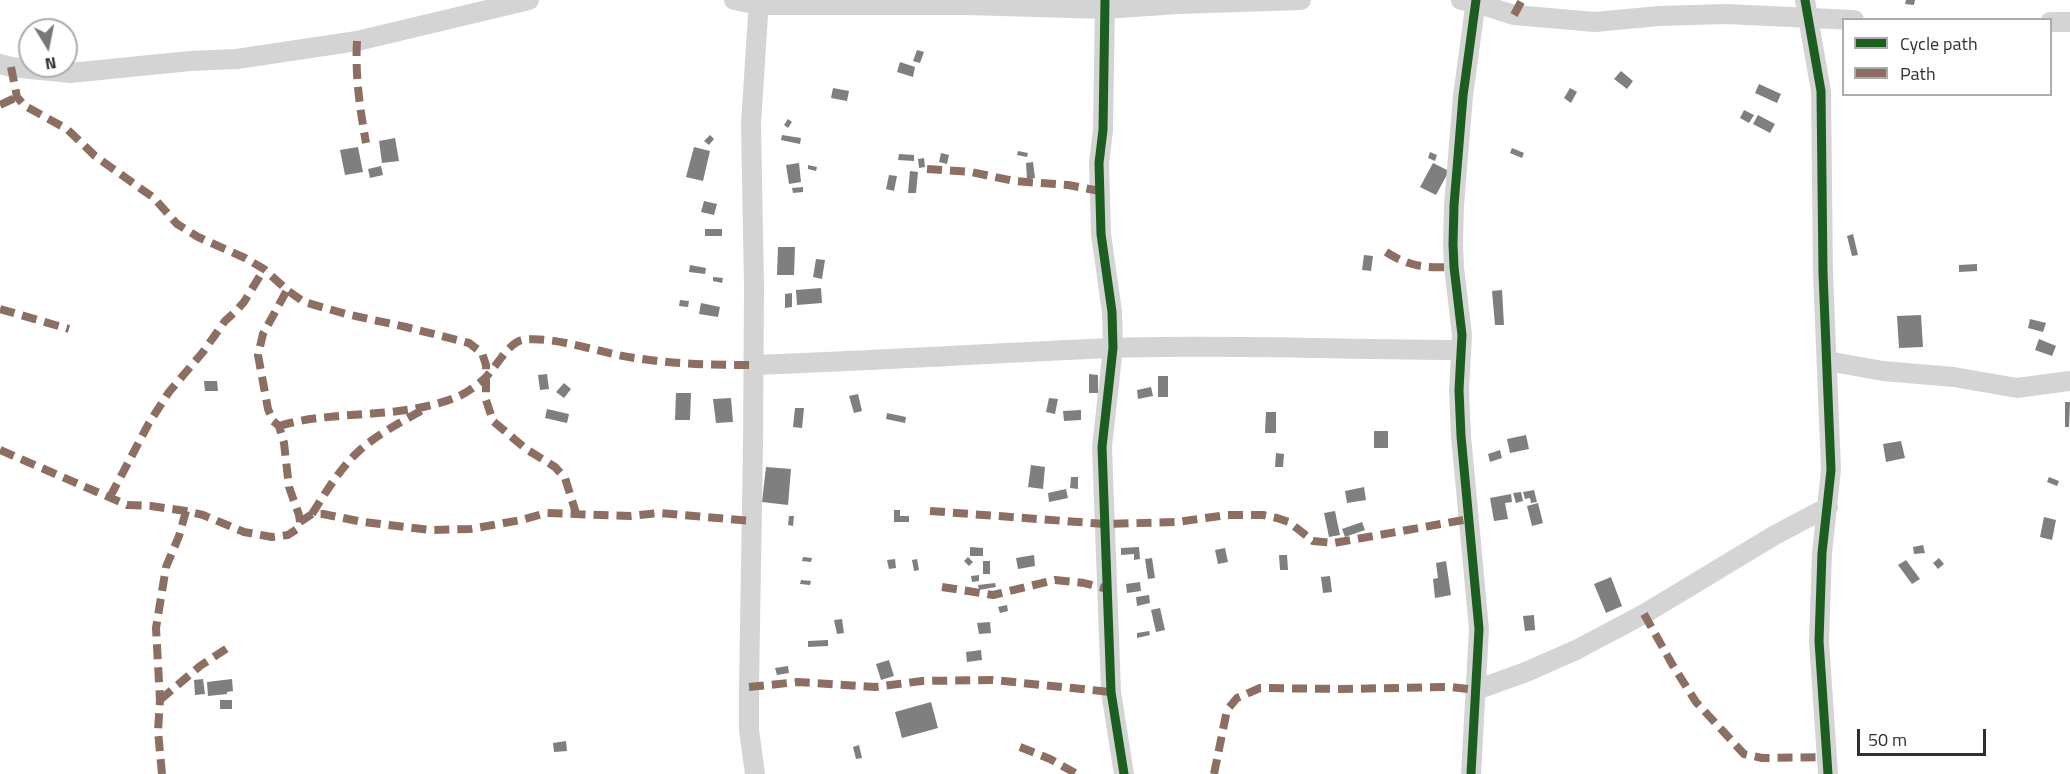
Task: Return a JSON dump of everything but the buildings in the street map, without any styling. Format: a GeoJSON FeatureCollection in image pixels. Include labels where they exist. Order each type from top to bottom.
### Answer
{"type":"FeatureCollection","features":[{"type":"Feature","properties":{"kind":"street"},"geometry":{"type":"LineString","coordinates":[[0,64],[70,73],[190,61],[237,59],[357,41],[529,0]]}},
{"type":"Feature","properties":{"kind":"street"},"geometry":{"type":"LineString","coordinates":[[734,0],[978,6],[1301,0]]}},
{"type":"Feature","properties":{"kind":"street"},"geometry":{"type":"LineString","coordinates":[[1471,774],[1479,629],[1461,436],[1462,335],[1454,267],[1454,205],[1471,1],[1514,15],[1595,22],[1806,8],[1846,18]]}},
{"type":"Feature","properties":{"kind":"street"},"geometry":{"type":"LineString","coordinates":[[755,774],[749,730],[753,365],[751,124],[759,2]]}},
{"type":"Feature","properties":{"kind":"street"},"geometry":{"type":"LineString","coordinates":[[1105,5],[1103,130],[1099,163],[1101,234],[1112,312],[1113,348],[1102,447],[1111,692],[1124,774]]}},
{"type":"Feature","properties":{"kind":"street"},"geometry":{"type":"LineString","coordinates":[[1806,8],[1821,91],[1823,273],[1831,470],[1822,554],[1819,641],[1828,774]]}},
{"type":"Feature","properties":{"kind":"street"},"geometry":{"type":"LineString","coordinates":[[2052,22],[2070,22]]}},
{"type":"Feature","properties":{"kind":"street"},"geometry":{"type":"LineString","coordinates":[[753,365],[1113,348],[1461,350]]}},
{"type":"Feature","properties":{"kind":"street"},"geometry":{"type":"LineString","coordinates":[[1827,361],[1883,371],[1954,377],[2017,388],[2070,381]]}},
{"type":"Feature","properties":{"kind":"street"},"geometry":{"type":"LineString","coordinates":[[1476,690],[1526,672],[1576,650],[1644,614],[1775,535],[1828,507]]}},
{"type":"Feature","properties":{"kind":"marked path"},"geometry":{"type":"LineString","coordinates":[[1514,15],[1522,0]]}},
{"type":"Feature","properties":{"kind":"marked path"},"geometry":{"type":"LineString","coordinates":[[357,41],[358,92],[366,143]]}},
{"type":"Feature","properties":{"kind":"marked path"},"geometry":{"type":"LineString","coordinates":[[11,67],[17,97],[25,106],[67,129],[95,156],[154,198],[177,224],[198,237],[264,269],[304,302],[469,343],[482,353],[486,365],[486,400],[493,421],[526,449],[555,467],[565,478],[576,513]]}},
{"type":"Feature","properties":{"kind":"marked path"},"geometry":{"type":"LineString","coordinates":[[0,105],[17,97]]}},
{"type":"Feature","properties":{"kind":"marked path"},"geometry":{"type":"LineString","coordinates":[[927,169],[971,172],[1014,181],[1068,185],[1100,191]]}},
{"type":"Feature","properties":{"kind":"marked path"},"geometry":{"type":"LineString","coordinates":[[1386,252],[1418,266],[1454,267]]}},
{"type":"Feature","properties":{"kind":"marked path"},"geometry":{"type":"LineString","coordinates":[[110,497],[149,423],[169,392],[203,352],[225,321],[244,302],[264,269]]}},
{"type":"Feature","properties":{"kind":"marked path"},"geometry":{"type":"LineString","coordinates":[[0,450],[127,505],[186,511],[203,515],[244,532],[272,537],[288,535],[297,529],[300,522],[299,515],[289,487],[284,443],[279,426],[273,421],[268,409],[258,355],[263,334],[287,290]]}},
{"type":"Feature","properties":{"kind":"marked path"},"geometry":{"type":"LineString","coordinates":[[0,309],[69,329]]}},
{"type":"Feature","properties":{"kind":"marked path"},"geometry":{"type":"LineString","coordinates":[[279,426],[323,418],[411,409],[454,398],[470,390],[484,379],[507,351],[522,340],[548,340],[622,356],[664,362],[753,365]]}},
{"type":"Feature","properties":{"kind":"marked path"},"geometry":{"type":"LineString","coordinates":[[312,514],[340,472],[360,450],[383,433],[424,409]]}},
{"type":"Feature","properties":{"kind":"marked path"},"geometry":{"type":"LineString","coordinates":[[162,774],[158,731],[160,700],[156,628],[166,567],[179,536],[186,511]]}},
{"type":"Feature","properties":{"kind":"marked path"},"geometry":{"type":"LineString","coordinates":[[930,511],[1105,524],[1177,522],[1227,515],[1263,515],[1289,522],[1313,541],[1334,543],[1469,519]]}},
{"type":"Feature","properties":{"kind":"marked path"},"geometry":{"type":"LineString","coordinates":[[300,522],[312,514],[323,514],[363,522],[431,530],[470,529],[546,513],[630,516],[659,513],[752,521]]}},
{"type":"Feature","properties":{"kind":"marked path"},"geometry":{"type":"LineString","coordinates":[[942,587],[993,595],[1055,580],[1084,583],[1107,589]]}},
{"type":"Feature","properties":{"kind":"marked path"},"geometry":{"type":"LineString","coordinates":[[1644,614],[1696,702],[1744,754],[1762,758],[1827,757]]}},
{"type":"Feature","properties":{"kind":"marked path"},"geometry":{"type":"LineString","coordinates":[[160,700],[200,666],[229,647]]}},
{"type":"Feature","properties":{"kind":"marked path"},"geometry":{"type":"LineString","coordinates":[[749,687],[798,682],[875,687],[922,681],[993,680],[1111,692]]}},
{"type":"Feature","properties":{"kind":"marked path"},"geometry":{"type":"LineString","coordinates":[[1214,774],[1227,710],[1237,698],[1260,688],[1450,687],[1476,690]]}},
{"type":"Feature","properties":{"kind":"marked path"},"geometry":{"type":"LineString","coordinates":[[1020,747],[1050,759],[1077,774]]}},
{"type":"Feature","properties":{"kind":"cycle path"},"geometry":{"type":"LineString","coordinates":[[1105,0],[1103,130],[1099,163],[1101,234],[1112,312],[1113,348],[1102,447],[1111,692],[1124,774]]}},
{"type":"Feature","properties":{"kind":"cycle path"},"geometry":{"type":"LineString","coordinates":[[1471,774],[1479,629],[1461,436],[1459,390],[1462,335],[1453,244],[1463,96],[1476,0]]}},
{"type":"Feature","properties":{"kind":"cycle path"},"geometry":{"type":"LineString","coordinates":[[1805,0],[1821,91],[1823,273],[1831,470],[1822,553],[1819,641],[1828,774]]}}]}
